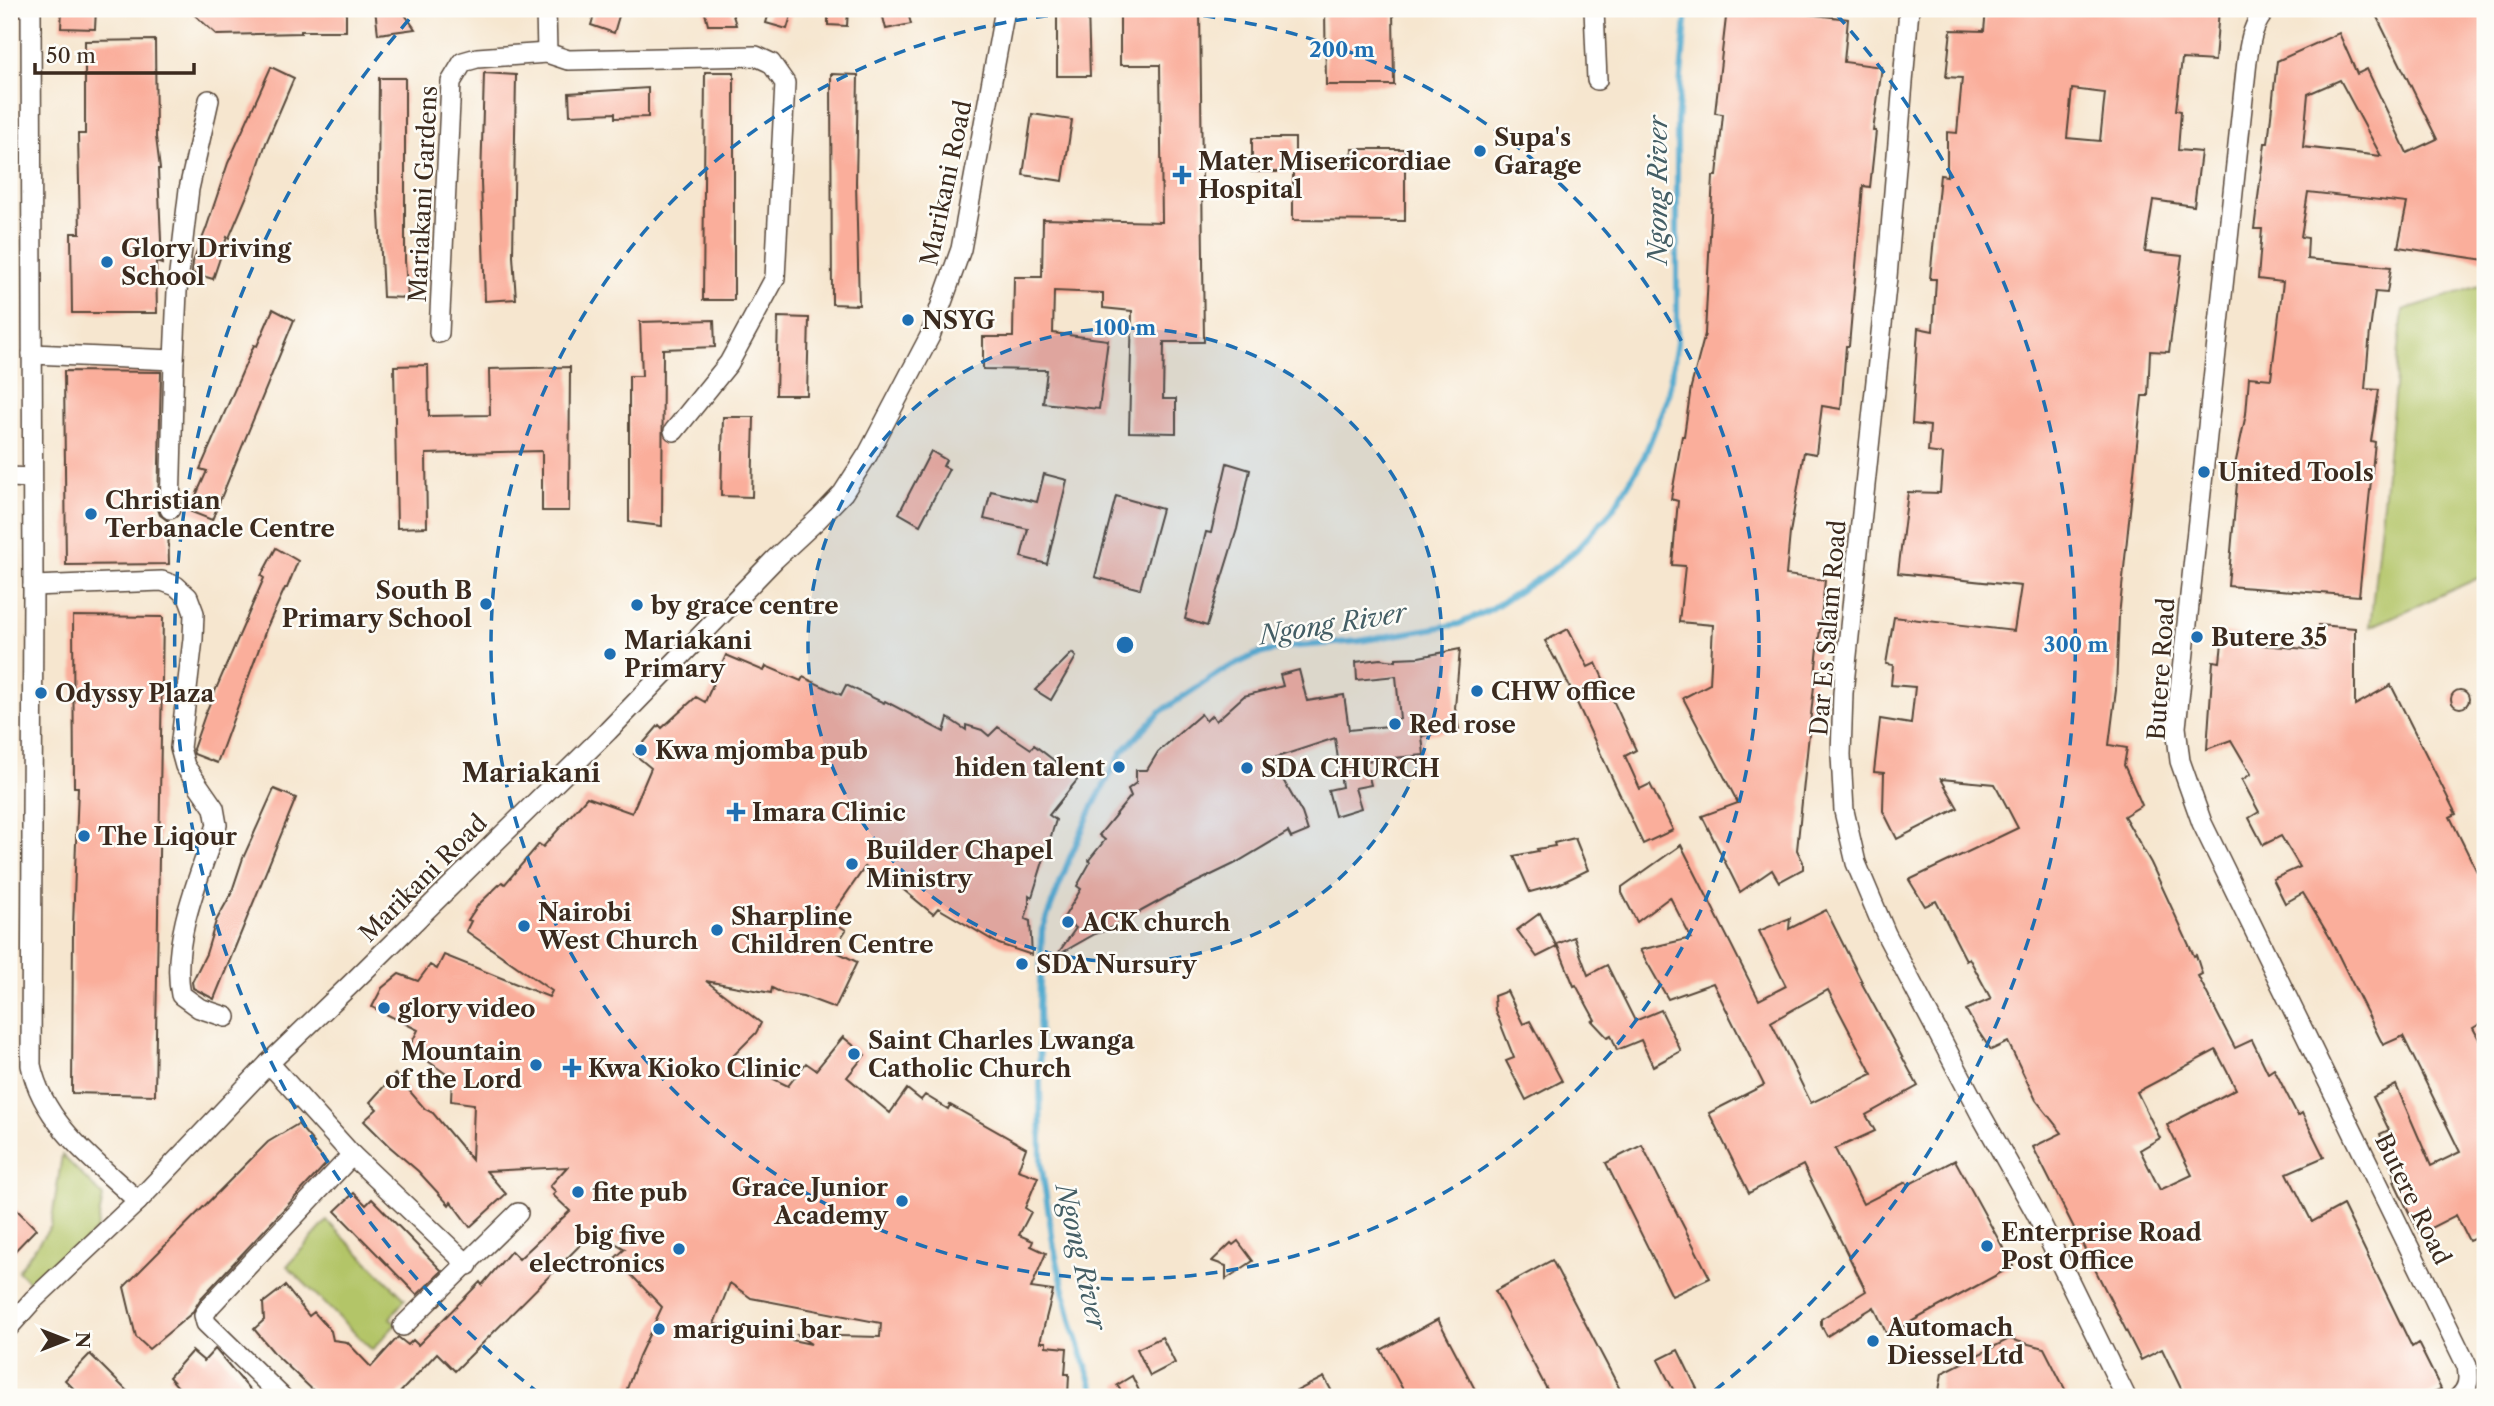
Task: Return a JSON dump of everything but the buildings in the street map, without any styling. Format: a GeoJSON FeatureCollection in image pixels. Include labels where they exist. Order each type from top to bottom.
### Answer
{"type":"FeatureCollection","features":[{"type":"Feature","properties":{"kind":"street"},"geometry":{"type":"LineString","coordinates":[[31,9],[31,1065],[35,1085],[56,1122],[144,1195]]}},
{"type":"Feature","properties":{"kind":"street"},"geometry":{"type":"LineString","coordinates":[[546,9],[547,53],[568,60],[757,56],[771,63],[785,83],[775,278],[729,363],[674,431]]}},
{"type":"Feature","properties":{"kind":"street","name":"Marikani Road"},"geometry":{"type":"LineString","coordinates":[[9,1327],[33,1300],[144,1195],[269,1063],[608,731],[843,493],[874,443],[930,336],[961,249],[1004,9]]}},
{"type":"Feature","properties":{"kind":"street"},"geometry":{"type":"LineString","coordinates":[[1594,9],[1597,80]]}},
{"type":"Feature","properties":{"kind":"street","name":"Dar Es Salam Road"},"geometry":{"type":"LineString","coordinates":[[1909,9],[1887,277],[1843,693],[1844,811],[1856,863],[1886,934],[2036,1213],[2126,1397]]}},
{"type":"Feature","properties":{"kind":"street","name":"Butere Road"},"geometry":{"type":"LineString","coordinates":[[2267,9],[2259,17],[2251,34],[2247,61],[2176,727],[2180,761],[2202,824],[2468,1366],[2469,1380],[2465,1392],[2459,1397]]}},
{"type":"Feature","properties":{"kind":"street","name":"Mariakani Gardens"},"geometry":{"type":"LineString","coordinates":[[439,333],[451,82],[463,62],[477,58],[547,53]]}},
{"type":"Feature","properties":{"kind":"street"},"geometry":{"type":"LineString","coordinates":[[170,509],[177,291],[189,189],[209,100]]}},
{"type":"Feature","properties":{"kind":"street"},"geometry":{"type":"LineString","coordinates":[[32,354],[174,360]]}},
{"type":"Feature","properties":{"kind":"street"},"geometry":{"type":"LineString","coordinates":[[9,477],[32,478]]}},
{"type":"Feature","properties":{"kind":"street"},"geometry":{"type":"LineString","coordinates":[[33,586],[162,581],[176,586],[188,597],[194,613],[193,639],[180,748],[185,766],[214,808],[217,825],[184,933],[178,982],[181,995],[199,1008],[226,1017]]}},
{"type":"Feature","properties":{"kind":"street"},"geometry":{"type":"LineString","coordinates":[[269,1063],[352,1155],[468,1265]]}},
{"type":"Feature","properties":{"kind":"street"},"geometry":{"type":"LineString","coordinates":[[282,1397],[206,1323],[204,1315],[352,1155]]}},
{"type":"Feature","properties":{"kind":"street"},"geometry":{"type":"LineString","coordinates":[[403,1326],[518,1213]]}},
{"type":"Feature","properties":{"kind":"green space"},"geometry":{"type":"Polygon","coordinates":[[[2485,284],[2485,575],[2370,627],[2403,310],[2485,284]]]}},
{"type":"Feature","properties":{"kind":"green space"},"geometry":{"type":"Polygon","coordinates":[[[62,1155],[103,1196],[97,1230],[36,1289],[18,1271],[51,1226],[62,1155]]]}},
{"type":"Feature","properties":{"kind":"green space"},"geometry":{"type":"Polygon","coordinates":[[[327,1221],[405,1299],[390,1318],[396,1324],[372,1350],[287,1266],[327,1221]]]}},
{"type":"Feature","properties":{"kind":"waterway","name":"Ngong River"},"geometry":{"type":"LineString","coordinates":[[1096,1397],[1072,1324],[1054,1248],[1041,1163],[1039,1008],[1042,930],[1069,860],[1092,808],[1122,752],[1160,712],[1220,672],[1255,655],[1287,647],[1359,641],[1459,624],[1491,609],[1552,570],[1576,550],[1614,508],[1644,457],[1668,396],[1677,343],[1677,121],[1687,9]]}},
{"type":"Feature","properties":{"kind":"place","name":"Supa's Garage"},"geometry":{"type":"Point","coordinates":[1480,151]}},
{"type":"Feature","properties":{"kind":"place","name":"Mater Misericordiae Hospital"},"geometry":{"type":"Point","coordinates":[1182,175]}},
{"type":"Feature","properties":{"kind":"place","name":"Glory Driving School"},"geometry":{"type":"Point","coordinates":[107,262]}},
{"type":"Feature","properties":{"kind":"place","name":"NSYG"},"geometry":{"type":"Point","coordinates":[908,320]}},
{"type":"Feature","properties":{"kind":"place","name":"United Tools"},"geometry":{"type":"Point","coordinates":[2204,472]}},
{"type":"Feature","properties":{"kind":"place","name":"Christian Terbanacle Centre"},"geometry":{"type":"Point","coordinates":[91,514]}},
{"type":"Feature","properties":{"kind":"place","name":"South B Primary School"},"geometry":{"type":"Point","coordinates":[486,604]}},
{"type":"Feature","properties":{"kind":"place","name":"by grace centre"},"geometry":{"type":"Point","coordinates":[637,605]}},
{"type":"Feature","properties":{"kind":"place","name":"Butere 35"},"geometry":{"type":"Point","coordinates":[2197,637]}},
{"type":"Feature","properties":{"kind":"place","name":"Mariakani Primary"},"geometry":{"type":"Point","coordinates":[610,654]}},
{"type":"Feature","properties":{"kind":"place","name":"CHW office"},"geometry":{"type":"Point","coordinates":[1477,691]}},
{"type":"Feature","properties":{"kind":"place","name":"Odyssy Plaza"},"geometry":{"type":"Point","coordinates":[41,693]}},
{"type":"Feature","properties":{"kind":"place","name":"Red rose"},"geometry":{"type":"Point","coordinates":[1395,724]}},
{"type":"Feature","properties":{"kind":"place","name":"Kwa mjomba pub"},"geometry":{"type":"Point","coordinates":[641,750]}},
{"type":"Feature","properties":{"kind":"place","name":"hiden talent"},"geometry":{"type":"Point","coordinates":[1119,767]}},
{"type":"Feature","properties":{"kind":"place","name":"SDA CHURCH"},"geometry":{"type":"Point","coordinates":[1247,768]}},
{"type":"Feature","properties":{"kind":"place","name":"Imara Clinic"},"geometry":{"type":"Point","coordinates":[736,812]}},
{"type":"Feature","properties":{"kind":"place","name":"The Liqour"},"geometry":{"type":"Point","coordinates":[84,836]}},
{"type":"Feature","properties":{"kind":"place","name":"Builder Chapel Ministry"},"geometry":{"type":"Point","coordinates":[852,864]}},
{"type":"Feature","properties":{"kind":"place","name":"ACK church"},"geometry":{"type":"Point","coordinates":[1068,922]}},
{"type":"Feature","properties":{"kind":"place","name":"Nairobi West Church"},"geometry":{"type":"Point","coordinates":[524,926]}},
{"type":"Feature","properties":{"kind":"place","name":"Sharpline Children Centre"},"geometry":{"type":"Point","coordinates":[717,930]}},
{"type":"Feature","properties":{"kind":"place","name":"SDA Nursury"},"geometry":{"type":"Point","coordinates":[1022,964]}},
{"type":"Feature","properties":{"kind":"place","name":"glory video"},"geometry":{"type":"Point","coordinates":[384,1008]}},
{"type":"Feature","properties":{"kind":"place","name":"Saint Charles Lwanga Catholic Church"},"geometry":{"type":"Point","coordinates":[854,1054]}},
{"type":"Feature","properties":{"kind":"place","name":"Mountain of the Lord"},"geometry":{"type":"Point","coordinates":[536,1065]}},
{"type":"Feature","properties":{"kind":"place","name":"Kwa Kioko Clinic"},"geometry":{"type":"Point","coordinates":[572,1068]}},
{"type":"Feature","properties":{"kind":"place","name":"fite pub"},"geometry":{"type":"Point","coordinates":[578,1192]}},
{"type":"Feature","properties":{"kind":"place","name":"Grace Junior Academy"},"geometry":{"type":"Point","coordinates":[902,1201]}},
{"type":"Feature","properties":{"kind":"place","name":"Enterprise Road Post Office"},"geometry":{"type":"Point","coordinates":[1987,1246]}},
{"type":"Feature","properties":{"kind":"place","name":"big five electronics"},"geometry":{"type":"Point","coordinates":[679,1249]}},
{"type":"Feature","properties":{"kind":"place","name":"mariguini bar"},"geometry":{"type":"Point","coordinates":[659,1329]}},
{"type":"Feature","properties":{"kind":"place","name":"Automach Diessel Ltd"},"geometry":{"type":"Point","coordinates":[1873,1341]}},
{"type":"Feature","properties":{"kind":"district","name":"Mariakani"},"geometry":{"type":"Point","coordinates":[531,773]}}]}
